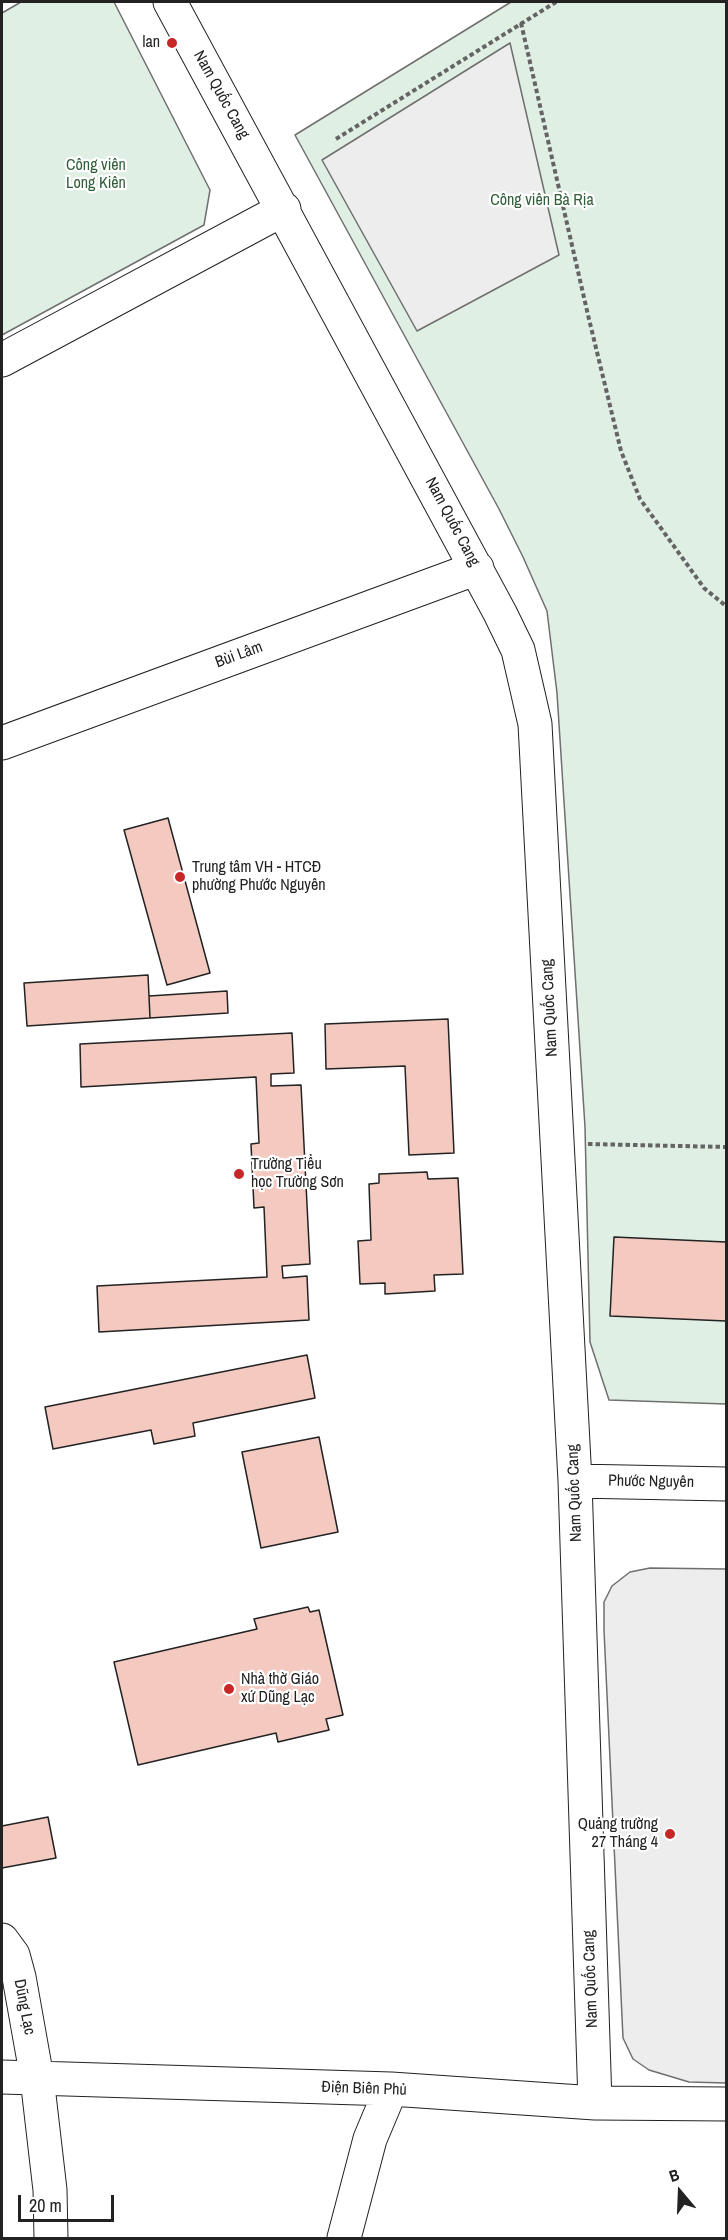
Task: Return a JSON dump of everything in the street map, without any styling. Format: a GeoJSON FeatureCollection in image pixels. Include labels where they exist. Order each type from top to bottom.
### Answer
{"type":"FeatureCollection","features":[{"type":"Feature","properties":{"kind":"street","name":"Nam Quốc Cang"},"geometry":{"type":"LineString","coordinates":[[170,2],[477,568],[518,650],[535,724],[576,1481],[595,2103]]}},
{"type":"Feature","properties":{"kind":"street"},"geometry":{"type":"LineString","coordinates":[[2,360],[284,209]]}},
{"type":"Feature","properties":{"kind":"street","name":"Bùi Lâm"},"geometry":{"type":"LineString","coordinates":[[2,743],[477,568]]}},
{"type":"Feature","properties":{"kind":"street","name":"Phước Nguyên"},"geometry":{"type":"LineString","coordinates":[[576,1481],[726,1484]]}},
{"type":"Feature","properties":{"kind":"street","name":"Dũng Lạc"},"geometry":{"type":"LineString","coordinates":[[2,1940],[13,1955],[19,1977],[36,2078],[50,2190],[51,2238]]}},
{"type":"Feature","properties":{"kind":"street","name":"Điện Biên Phủ"},"geometry":{"type":"LineString","coordinates":[[2,2077],[392,2089],[595,2103],[726,2104]]}},
{"type":"Feature","properties":{"kind":"street"},"geometry":{"type":"LineString","coordinates":[[344,2238],[370,2139],[392,2089]]}},
{"type":"Feature","properties":{"kind":"path"},"geometry":{"type":"LineString","coordinates":[[336,139],[556,2]]}},
{"type":"Feature","properties":{"kind":"path"},"geometry":{"type":"LineString","coordinates":[[521,23],[621,451],[640,499],[704,588],[726,606]]}},
{"type":"Feature","properties":{"kind":"path"},"geometry":{"type":"LineString","coordinates":[[557,1143],[726,1147]]}},
{"type":"Feature","properties":{"kind":"green space","name":"Công viên Long Kiên"},"geometry":{"type":"Polygon","coordinates":[[[21,2],[114,2],[210,190],[204,225],[2,335],[2,13],[21,2]]]}},
{"type":"Feature","properties":{"kind":"green space","name":"Công viên Bà Rịa"},"geometry":{"type":"Polygon","coordinates":[[[511,2],[726,2],[726,1404],[609,1400],[590,1342],[585,1127],[557,693],[547,611],[499,509],[295,135],[511,2]]]}},
{"type":"Feature","properties":{"kind":"shaded area"},"geometry":{"type":"Polygon","coordinates":[[[510,43],[559,255],[417,331],[322,160],[510,43]]]}},
{"type":"Feature","properties":{"kind":"shaded area","name":"Quảng trường 27 Tháng 4"},"geometry":{"type":"Polygon","coordinates":[[[650,1568],[726,1569],[726,2083],[689,2082],[649,2070],[633,2059],[623,2038],[604,1602],[612,1586],[630,1572],[650,1568]]]}},
{"type":"Feature","properties":{"kind":"building"},"geometry":{"type":"Polygon","coordinates":[[[168,818],[210,973],[167,985],[124,830],[168,818]]]}},
{"type":"Feature","properties":{"kind":"building"},"geometry":{"type":"Polygon","coordinates":[[[148,975],[150,1018],[27,1026],[24,983],[148,975]]]}},
{"type":"Feature","properties":{"kind":"building"},"geometry":{"type":"Polygon","coordinates":[[[227,991],[228,1013],[150,1018],[149,996],[227,991]]]}},
{"type":"Feature","properties":{"kind":"building"},"geometry":{"type":"Polygon","coordinates":[[[448,1019],[454,1153],[409,1155],[405,1066],[326,1069],[325,1024],[448,1019]]]}},
{"type":"Feature","properties":{"kind":"building"},"geometry":{"type":"Polygon","coordinates":[[[292,1033],[294,1073],[271,1074],[271,1086],[301,1085],[310,1264],[282,1266],[283,1278],[307,1276],[309,1320],[99,1332],[97,1286],[267,1277],[264,1207],[254,1208],[251,1144],[259,1143],[256,1077],[81,1087],[80,1044],[292,1033]]]}},
{"type":"Feature","properties":{"kind":"building"},"geometry":{"type":"Polygon","coordinates":[[[427,1172],[428,1179],[458,1178],[463,1274],[434,1275],[435,1291],[385,1294],[385,1283],[360,1284],[358,1241],[371,1240],[369,1184],[379,1183],[379,1174],[427,1172]]]}},
{"type":"Feature","properties":{"kind":"building"},"geometry":{"type":"Polygon","coordinates":[[[614,1237],[726,1242],[726,1321],[610,1316],[614,1237]]]}},
{"type":"Feature","properties":{"kind":"building"},"geometry":{"type":"Polygon","coordinates":[[[307,1355],[315,1398],[193,1423],[195,1436],[154,1444],[151,1430],[53,1449],[45,1407],[307,1355]]]}},
{"type":"Feature","properties":{"kind":"building"},"geometry":{"type":"Polygon","coordinates":[[[319,1437],[338,1532],[261,1548],[242,1452],[319,1437]]]}},
{"type":"Feature","properties":{"kind":"building","name":"Nhà thờ Giáo xứ Dũng Lạc"},"geometry":{"type":"Polygon","coordinates":[[[308,1607],[310,1612],[319,1610],[343,1715],[326,1719],[329,1730],[278,1742],[276,1733],[138,1765],[114,1662],[257,1629],[254,1619],[308,1607]]]}},
{"type":"Feature","properties":{"kind":"building"},"geometry":{"type":"Polygon","coordinates":[[[48,1817],[56,1858],[2,1868],[2,1826],[48,1817]]]}},
{"type":"Feature","properties":{"kind":"place","name":"lan"},"geometry":{"type":"Point","coordinates":[172,43]}},
{"type":"Feature","properties":{"kind":"place","name":"Trung tâm VH - HTCĐ phường Phước Nguyên"},"geometry":{"type":"Point","coordinates":[180,877]}},
{"type":"Feature","properties":{"kind":"place","name":"Trường Tiểu học Trường Sơn"},"geometry":{"type":"Point","coordinates":[239,1174]}},
{"type":"Feature","properties":{"kind":"place","name":"Nhà thờ Giáo xứ Dũng Lạc"},"geometry":{"type":"Point","coordinates":[229,1689]}},
{"type":"Feature","properties":{"kind":"place","name":"Quảng trường 27 Tháng 4"},"geometry":{"type":"Point","coordinates":[670,1834]}}]}
